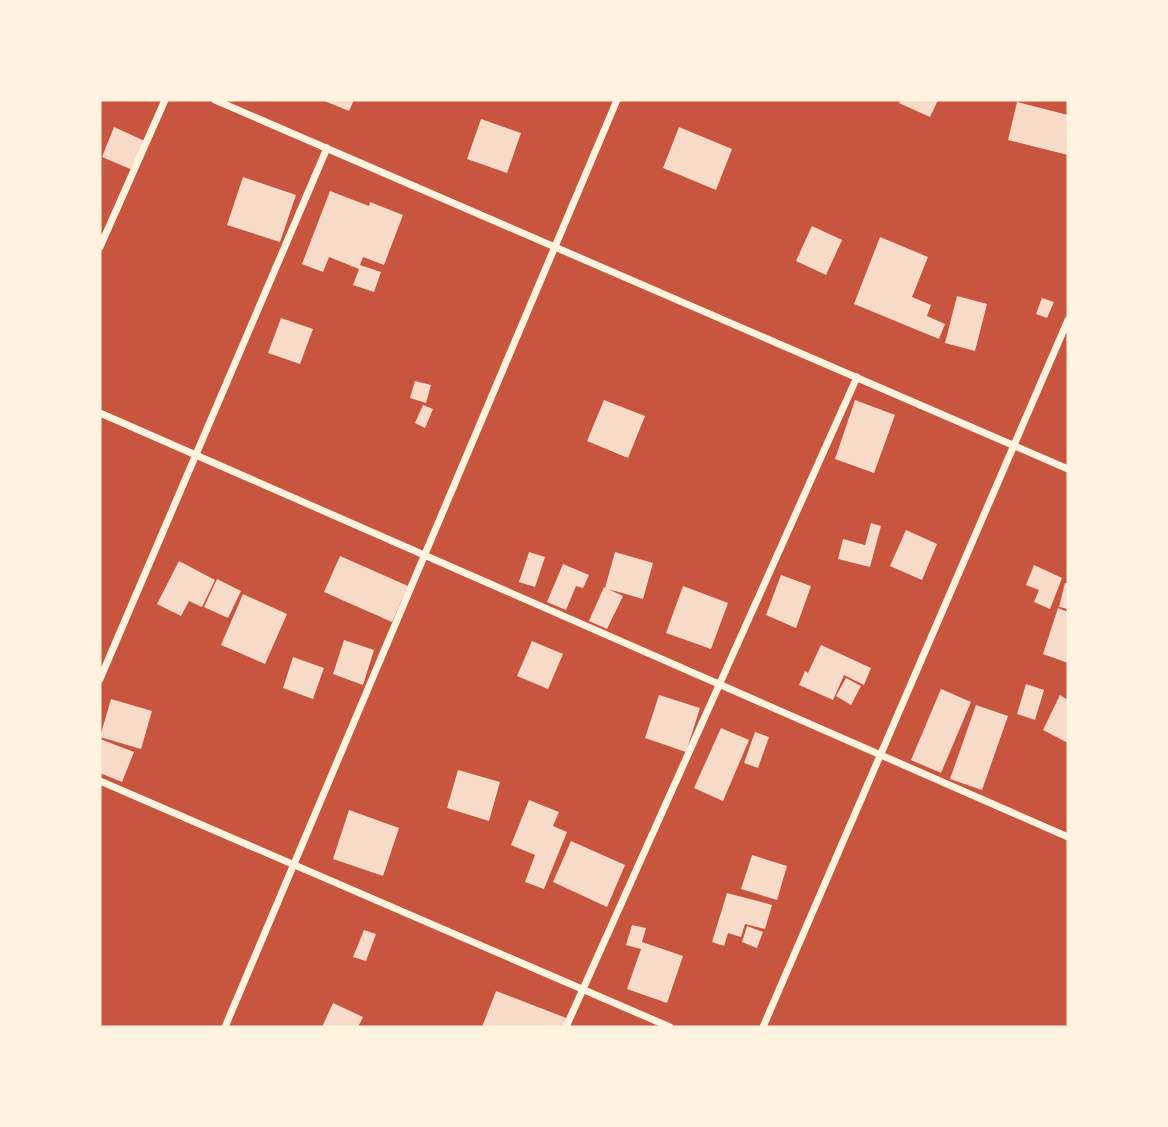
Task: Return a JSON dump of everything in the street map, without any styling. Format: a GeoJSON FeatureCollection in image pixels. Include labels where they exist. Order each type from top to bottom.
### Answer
{"type":"FeatureCollection","features":[{"type":"Feature","properties":{"kind":"street"},"geometry":{"type":"LineString","coordinates":[[100,247],[164,100]]}},
{"type":"Feature","properties":{"kind":"street"},"geometry":{"type":"LineString","coordinates":[[215,100],[1068,469]]}},
{"type":"Feature","properties":{"kind":"street"},"geometry":{"type":"LineString","coordinates":[[225,1027],[617,100]]}},
{"type":"Feature","properties":{"kind":"street"},"geometry":{"type":"LineString","coordinates":[[100,679],[327,148]]}},
{"type":"Feature","properties":{"kind":"street"},"geometry":{"type":"LineString","coordinates":[[763,1027],[1068,320]]}},
{"type":"Feature","properties":{"kind":"street"},"geometry":{"type":"LineString","coordinates":[[566,1027],[857,377]]}},
{"type":"Feature","properties":{"kind":"street"},"geometry":{"type":"LineString","coordinates":[[100,413],[1068,837]]}},
{"type":"Feature","properties":{"kind":"street"},"geometry":{"type":"LineString","coordinates":[[100,781],[670,1027]]}},
{"type":"Feature","properties":{"kind":"building"},"geometry":{"type":"Polygon","coordinates":[[[322,100],[354,100],[349,111],[322,100]]]}},
{"type":"Feature","properties":{"kind":"building"},"geometry":{"type":"Polygon","coordinates":[[[901,100],[938,100],[930,117],[899,103],[901,100]]]}},
{"type":"Feature","properties":{"kind":"building"},"geometry":{"type":"Polygon","coordinates":[[[1017,102],[1068,115],[1068,155],[1008,140],[1017,102]]]}},
{"type":"Feature","properties":{"kind":"building"},"geometry":{"type":"Polygon","coordinates":[[[481,119],[521,133],[507,173],[467,159],[481,119]]]}},
{"type":"Feature","properties":{"kind":"building"},"geometry":{"type":"Polygon","coordinates":[[[114,127],[147,142],[135,171],[102,157],[114,127]]]}},
{"type":"Feature","properties":{"kind":"building"},"geometry":{"type":"Polygon","coordinates":[[[679,127],[732,149],[716,190],[663,168],[679,127]]]}},
{"type":"Feature","properties":{"kind":"building"},"geometry":{"type":"Polygon","coordinates":[[[243,177],[296,195],[280,242],[227,225],[243,177]]]}},
{"type":"Feature","properties":{"kind":"building"},"geometry":{"type":"Polygon","coordinates":[[[330,191],[403,215],[384,265],[363,257],[360,265],[381,272],[374,292],[353,285],[359,269],[329,257],[323,272],[302,264],[330,191]]]}},
{"type":"Feature","properties":{"kind":"building"},"geometry":{"type":"Polygon","coordinates":[[[812,226],[842,240],[826,275],[796,261],[812,226]]]}},
{"type":"Feature","properties":{"kind":"building"},"geometry":{"type":"Polygon","coordinates":[[[880,237],[928,257],[912,297],[931,305],[927,316],[945,324],[939,339],[854,304],[880,237]]]}},
{"type":"Feature","properties":{"kind":"building"},"geometry":{"type":"Polygon","coordinates":[[[957,296],[987,304],[975,351],[945,343],[957,296]]]}},
{"type":"Feature","properties":{"kind":"building"},"geometry":{"type":"Polygon","coordinates":[[[1042,298],[1054,302],[1047,318],[1036,314],[1042,298]]]}},
{"type":"Feature","properties":{"kind":"building"},"geometry":{"type":"Polygon","coordinates":[[[281,318],[313,329],[300,364],[268,353],[281,318]]]}},
{"type":"Feature","properties":{"kind":"building"},"geometry":{"type":"Polygon","coordinates":[[[415,381],[431,385],[426,403],[410,398],[415,381]]]}},
{"type":"Feature","properties":{"kind":"building"},"geometry":{"type":"Polygon","coordinates":[[[604,400],[645,416],[628,458],[587,441],[604,400]]]}},
{"type":"Feature","properties":{"kind":"building"},"geometry":{"type":"Polygon","coordinates":[[[855,400],[895,415],[874,473],[835,459],[855,400]]]}},
{"type":"Feature","properties":{"kind":"building"},"geometry":{"type":"Polygon","coordinates":[[[423,405],[433,409],[425,428],[415,423],[423,405]]]}},
{"type":"Feature","properties":{"kind":"building"},"geometry":{"type":"Polygon","coordinates":[[[871,523],[881,526],[870,567],[838,559],[843,539],[865,545],[871,523]]]}},
{"type":"Feature","properties":{"kind":"building"},"geometry":{"type":"Polygon","coordinates":[[[906,530],[937,544],[922,580],[890,566],[906,530]]]}},
{"type":"Feature","properties":{"kind":"building"},"geometry":{"type":"Polygon","coordinates":[[[529,552],[545,557],[535,587],[519,582],[529,552]]]}},
{"type":"Feature","properties":{"kind":"building"},"geometry":{"type":"Polygon","coordinates":[[[615,552],[653,563],[643,599],[608,589],[623,596],[607,629],[589,621],[605,588],[615,552]]]}},
{"type":"Feature","properties":{"kind":"building"},"geometry":{"type":"Polygon","coordinates":[[[340,556],[408,586],[392,622],[324,592],[340,556]]]}},
{"type":"Feature","properties":{"kind":"building"},"geometry":{"type":"Polygon","coordinates":[[[179,561],[215,580],[202,607],[189,601],[181,616],[157,604],[179,561]]]}},
{"type":"Feature","properties":{"kind":"building"},"geometry":{"type":"Polygon","coordinates":[[[563,564],[589,575],[583,588],[576,586],[566,610],[547,602],[563,564]]]}},
{"type":"Feature","properties":{"kind":"building"},"geometry":{"type":"Polygon","coordinates":[[[1034,565],[1062,578],[1050,609],[1034,602],[1039,590],[1026,585],[1034,565]]]}},
{"type":"Feature","properties":{"kind":"building"},"geometry":{"type":"Polygon","coordinates":[[[781,575],[811,586],[796,628],[766,615],[781,575]]]}},
{"type":"Feature","properties":{"kind":"building"},"geometry":{"type":"Polygon","coordinates":[[[217,579],[241,591],[228,618],[204,607],[217,579]]]}},
{"type":"Feature","properties":{"kind":"building"},"geometry":{"type":"Polygon","coordinates":[[[1065,583],[1068,584],[1068,609],[1059,607],[1065,583]]]}},
{"type":"Feature","properties":{"kind":"building"},"geometry":{"type":"Polygon","coordinates":[[[683,586],[728,603],[711,649],[666,633],[683,586]]]}},
{"type":"Feature","properties":{"kind":"building"},"geometry":{"type":"Polygon","coordinates":[[[243,594],[287,614],[265,664],[221,645],[243,594]]]}},
{"type":"Feature","properties":{"kind":"building"},"geometry":{"type":"Polygon","coordinates":[[[1058,608],[1068,612],[1068,663],[1043,654],[1058,608]]]}},
{"type":"Feature","properties":{"kind":"building"},"geometry":{"type":"Polygon","coordinates":[[[344,640],[374,650],[363,685],[333,674],[344,640]]]}},
{"type":"Feature","properties":{"kind":"building"},"geometry":{"type":"Polygon","coordinates":[[[532,641],[563,654],[548,689],[517,676],[532,641]]]}},
{"type":"Feature","properties":{"kind":"building"},"geometry":{"type":"Polygon","coordinates":[[[821,645],[871,668],[864,685],[844,675],[833,700],[799,685],[805,671],[808,673],[821,645]]]}},
{"type":"Feature","properties":{"kind":"building"},"geometry":{"type":"Polygon","coordinates":[[[293,657],[324,668],[313,699],[283,688],[293,657]]]}},
{"type":"Feature","properties":{"kind":"building"},"geometry":{"type":"Polygon","coordinates":[[[846,678],[861,686],[851,705],[836,696],[846,678]]]}},
{"type":"Feature","properties":{"kind":"building"},"geometry":{"type":"Polygon","coordinates":[[[1026,684],[1044,690],[1035,720],[1017,714],[1026,684]]]}},
{"type":"Feature","properties":{"kind":"building"},"geometry":{"type":"Polygon","coordinates":[[[941,689],[971,702],[941,773],[911,760],[941,689]]]}},
{"type":"Feature","properties":{"kind":"building"},"geometry":{"type":"Polygon","coordinates":[[[659,695],[700,708],[686,752],[645,738],[659,695]]]}},
{"type":"Feature","properties":{"kind":"building"},"geometry":{"type":"Polygon","coordinates":[[[1060,695],[1068,700],[1068,743],[1043,730],[1060,695]]]}},
{"type":"Feature","properties":{"kind":"building"},"geometry":{"type":"Polygon","coordinates":[[[111,699],[152,711],[141,749],[100,737],[111,699]]]}},
{"type":"Feature","properties":{"kind":"building"},"geometry":{"type":"Polygon","coordinates":[[[976,705],[1008,716],[982,790],[950,779],[976,705]]]}},
{"type":"Feature","properties":{"kind":"building"},"geometry":{"type":"Polygon","coordinates":[[[721,728],[749,740],[723,801],[694,788],[721,728]]]}},
{"type":"Feature","properties":{"kind":"building"},"geometry":{"type":"Polygon","coordinates":[[[755,732],[769,737],[758,768],[744,763],[755,732]]]}},
{"type":"Feature","properties":{"kind":"building"},"geometry":{"type":"Polygon","coordinates":[[[100,739],[134,752],[122,782],[100,773],[100,739]]]}},
{"type":"Feature","properties":{"kind":"building"},"geometry":{"type":"Polygon","coordinates":[[[458,770],[500,782],[489,821],[447,808],[458,770]]]}},
{"type":"Feature","properties":{"kind":"building"},"geometry":{"type":"Polygon","coordinates":[[[529,800],[559,812],[553,826],[567,832],[544,889],[525,882],[535,855],[511,845],[529,800]]]}},
{"type":"Feature","properties":{"kind":"building"},"geometry":{"type":"Polygon","coordinates":[[[349,810],[399,828],[383,876],[333,859],[349,810]]]}},
{"type":"Feature","properties":{"kind":"building"},"geometry":{"type":"Polygon","coordinates":[[[571,841],[625,865],[607,907],[553,882],[571,841]]]}},
{"type":"Feature","properties":{"kind":"building"},"geometry":{"type":"Polygon","coordinates":[[[752,855],[787,866],[777,900],[741,889],[752,855]]]}},
{"type":"Feature","properties":{"kind":"building"},"geometry":{"type":"Polygon","coordinates":[[[727,893],[772,905],[765,929],[745,924],[741,937],[728,933],[724,946],[712,942],[727,893]]]}},
{"type":"Feature","properties":{"kind":"building"},"geometry":{"type":"Polygon","coordinates":[[[632,925],[646,928],[642,942],[683,956],[667,1003],[627,989],[641,949],[626,945],[632,925]]]}},
{"type":"Feature","properties":{"kind":"building"},"geometry":{"type":"Polygon","coordinates":[[[747,926],[763,932],[757,948],[742,942],[747,926]]]}},
{"type":"Feature","properties":{"kind":"building"},"geometry":{"type":"Polygon","coordinates":[[[364,930],[376,934],[366,961],[353,957],[364,930]]]}},
{"type":"Feature","properties":{"kind":"building"},"geometry":{"type":"Polygon","coordinates":[[[496,991],[569,1019],[566,1027],[482,1027],[496,991]]]}},
{"type":"Feature","properties":{"kind":"building"},"geometry":{"type":"Polygon","coordinates":[[[333,1003],[363,1017],[358,1027],[322,1027],[333,1003]]]}}]}
